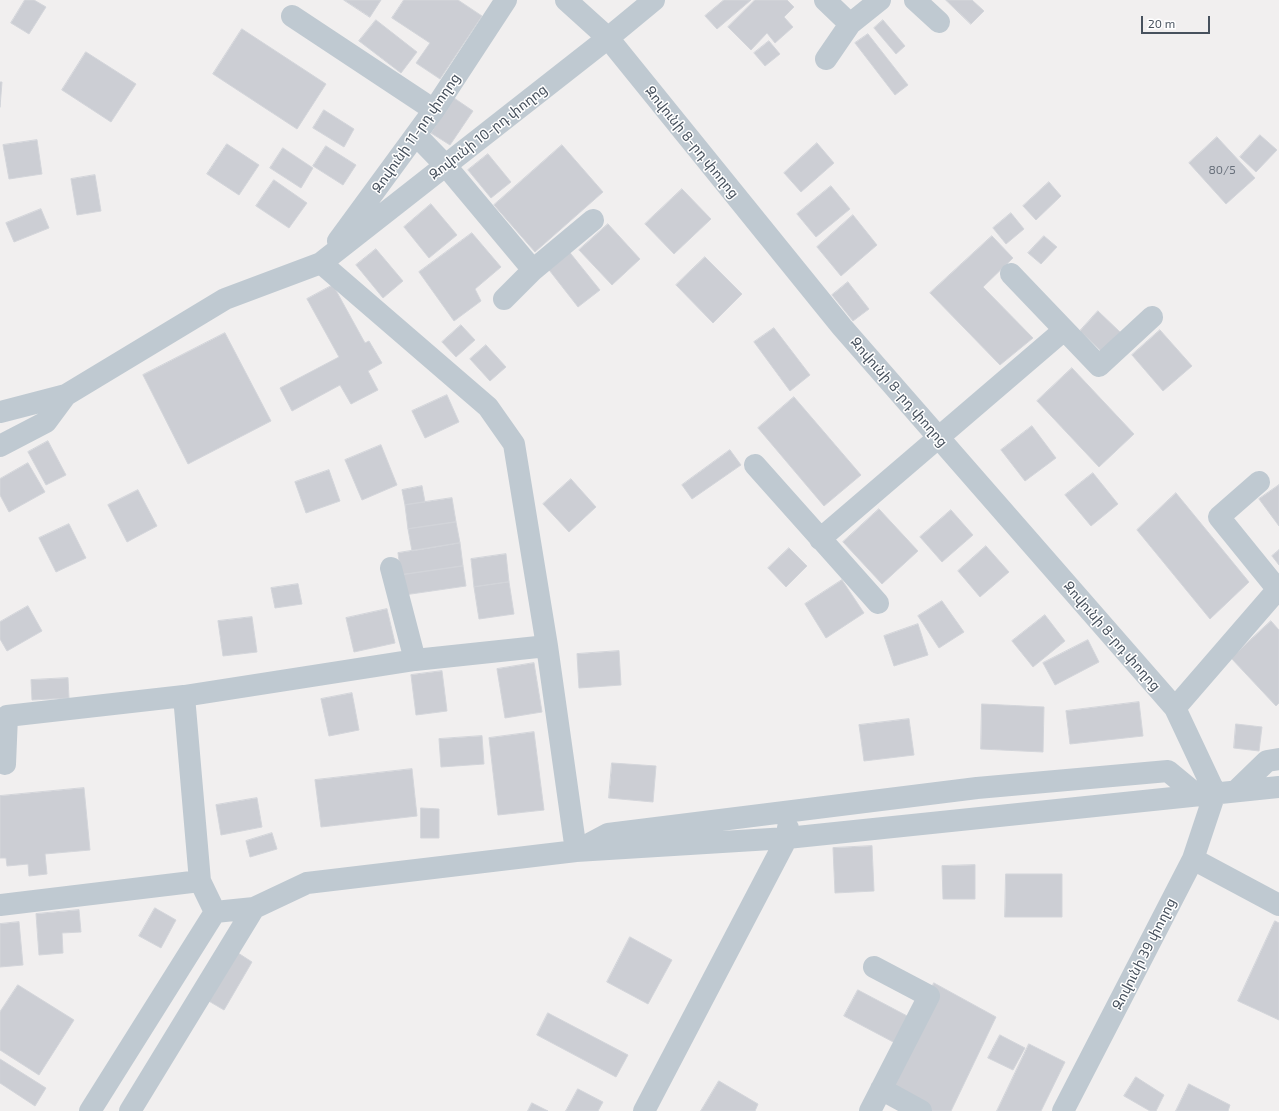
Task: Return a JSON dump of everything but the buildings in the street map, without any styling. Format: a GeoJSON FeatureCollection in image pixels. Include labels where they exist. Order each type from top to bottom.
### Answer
{"type":"FeatureCollection","features":[{"type":"Feature","properties":{"kind":"street","name":"Զովունի 11-րդ փողոց"},"geometry":{"type":"LineString","coordinates":[[322,263],[434,110],[506,0]]}},
{"type":"Feature","properties":{"kind":"street","name":"Զովունի 8-րդ փողոց"},"geometry":{"type":"LineString","coordinates":[[566,0],[608,38],[842,327],[1175,708],[1202,767],[1216,793]]}},
{"type":"Feature","properties":{"kind":"street","name":"Զովունի 10-րդ փողոց"},"geometry":{"type":"LineString","coordinates":[[66,395],[225,299],[322,263],[608,38],[654,0]]}},
{"type":"Feature","properties":{"kind":"street"},"geometry":{"type":"LineString","coordinates":[[825,0],[850,24]]}},
{"type":"Feature","properties":{"kind":"street"},"geometry":{"type":"LineString","coordinates":[[826,59],[850,24],[880,0]]}},
{"type":"Feature","properties":{"kind":"street"},"geometry":{"type":"LineString","coordinates":[[915,0],[939,22]]}},
{"type":"Feature","properties":{"kind":"street"},"geometry":{"type":"LineString","coordinates":[[292,16],[434,110]]}},
{"type":"Feature","properties":{"kind":"street"},"geometry":{"type":"LineString","coordinates":[[416,135],[446,166],[533,270]]}},
{"type":"Feature","properties":{"kind":"street"},"geometry":{"type":"LineString","coordinates":[[504,299],[533,270],[593,220]]}},
{"type":"Feature","properties":{"kind":"street"},"geometry":{"type":"LineString","coordinates":[[322,263],[488,407],[514,444],[547,646],[576,851]]}},
{"type":"Feature","properties":{"kind":"street"},"geometry":{"type":"LineString","coordinates":[[1011,274],[1099,366],[1152,317]]}},
{"type":"Feature","properties":{"kind":"street"},"geometry":{"type":"LineString","coordinates":[[820,539],[1064,330]]}},
{"type":"Feature","properties":{"kind":"street"},"geometry":{"type":"LineString","coordinates":[[0,412],[66,395]]}},
{"type":"Feature","properties":{"kind":"street"},"geometry":{"type":"LineString","coordinates":[[0,446],[46,422],[66,395]]}},
{"type":"Feature","properties":{"kind":"street"},"geometry":{"type":"LineString","coordinates":[[755,465],[878,603]]}},
{"type":"Feature","properties":{"kind":"street"},"geometry":{"type":"LineString","coordinates":[[1175,708],[1278,590],[1219,517],[1259,482]]}},
{"type":"Feature","properties":{"kind":"street"},"geometry":{"type":"LineString","coordinates":[[391,568],[415,660]]}},
{"type":"Feature","properties":{"kind":"street"},"geometry":{"type":"LineString","coordinates":[[5,764],[7,716],[184,696],[415,660],[547,646]]}},
{"type":"Feature","properties":{"kind":"street"},"geometry":{"type":"LineString","coordinates":[[184,696],[200,881],[216,912]]}},
{"type":"Feature","properties":{"kind":"street"},"geometry":{"type":"LineString","coordinates":[[1216,793],[1267,760],[1279,759]]}},
{"type":"Feature","properties":{"kind":"street"},"geometry":{"type":"LineString","coordinates":[[576,851],[608,834],[977,788],[1168,772],[1216,793]]}},
{"type":"Feature","properties":{"kind":"street"},"geometry":{"type":"LineString","coordinates":[[216,912],[254,908],[307,883],[576,851],[787,838],[1279,787]]}},
{"type":"Feature","properties":{"kind":"street","name":"Զովունի 39 փողոց"},"geometry":{"type":"LineString","coordinates":[[1063,1111],[1193,859],[1216,793]]}},
{"type":"Feature","properties":{"kind":"street"},"geometry":{"type":"LineString","coordinates":[[644,1111],[787,838],[790,811]]}},
{"type":"Feature","properties":{"kind":"street"},"geometry":{"type":"LineString","coordinates":[[1193,859],[1279,904]]}},
{"type":"Feature","properties":{"kind":"street"},"geometry":{"type":"LineString","coordinates":[[0,905],[200,881]]}},
{"type":"Feature","properties":{"kind":"street"},"geometry":{"type":"LineString","coordinates":[[130,1111],[254,908]]}},
{"type":"Feature","properties":{"kind":"street"},"geometry":{"type":"LineString","coordinates":[[90,1111],[216,912]]}},
{"type":"Feature","properties":{"kind":"street"},"geometry":{"type":"LineString","coordinates":[[870,1111],[929,996],[874,967]]}},
{"type":"Feature","properties":{"kind":"street"},"geometry":{"type":"LineString","coordinates":[[881,1089],[921,1111]]}}]}
